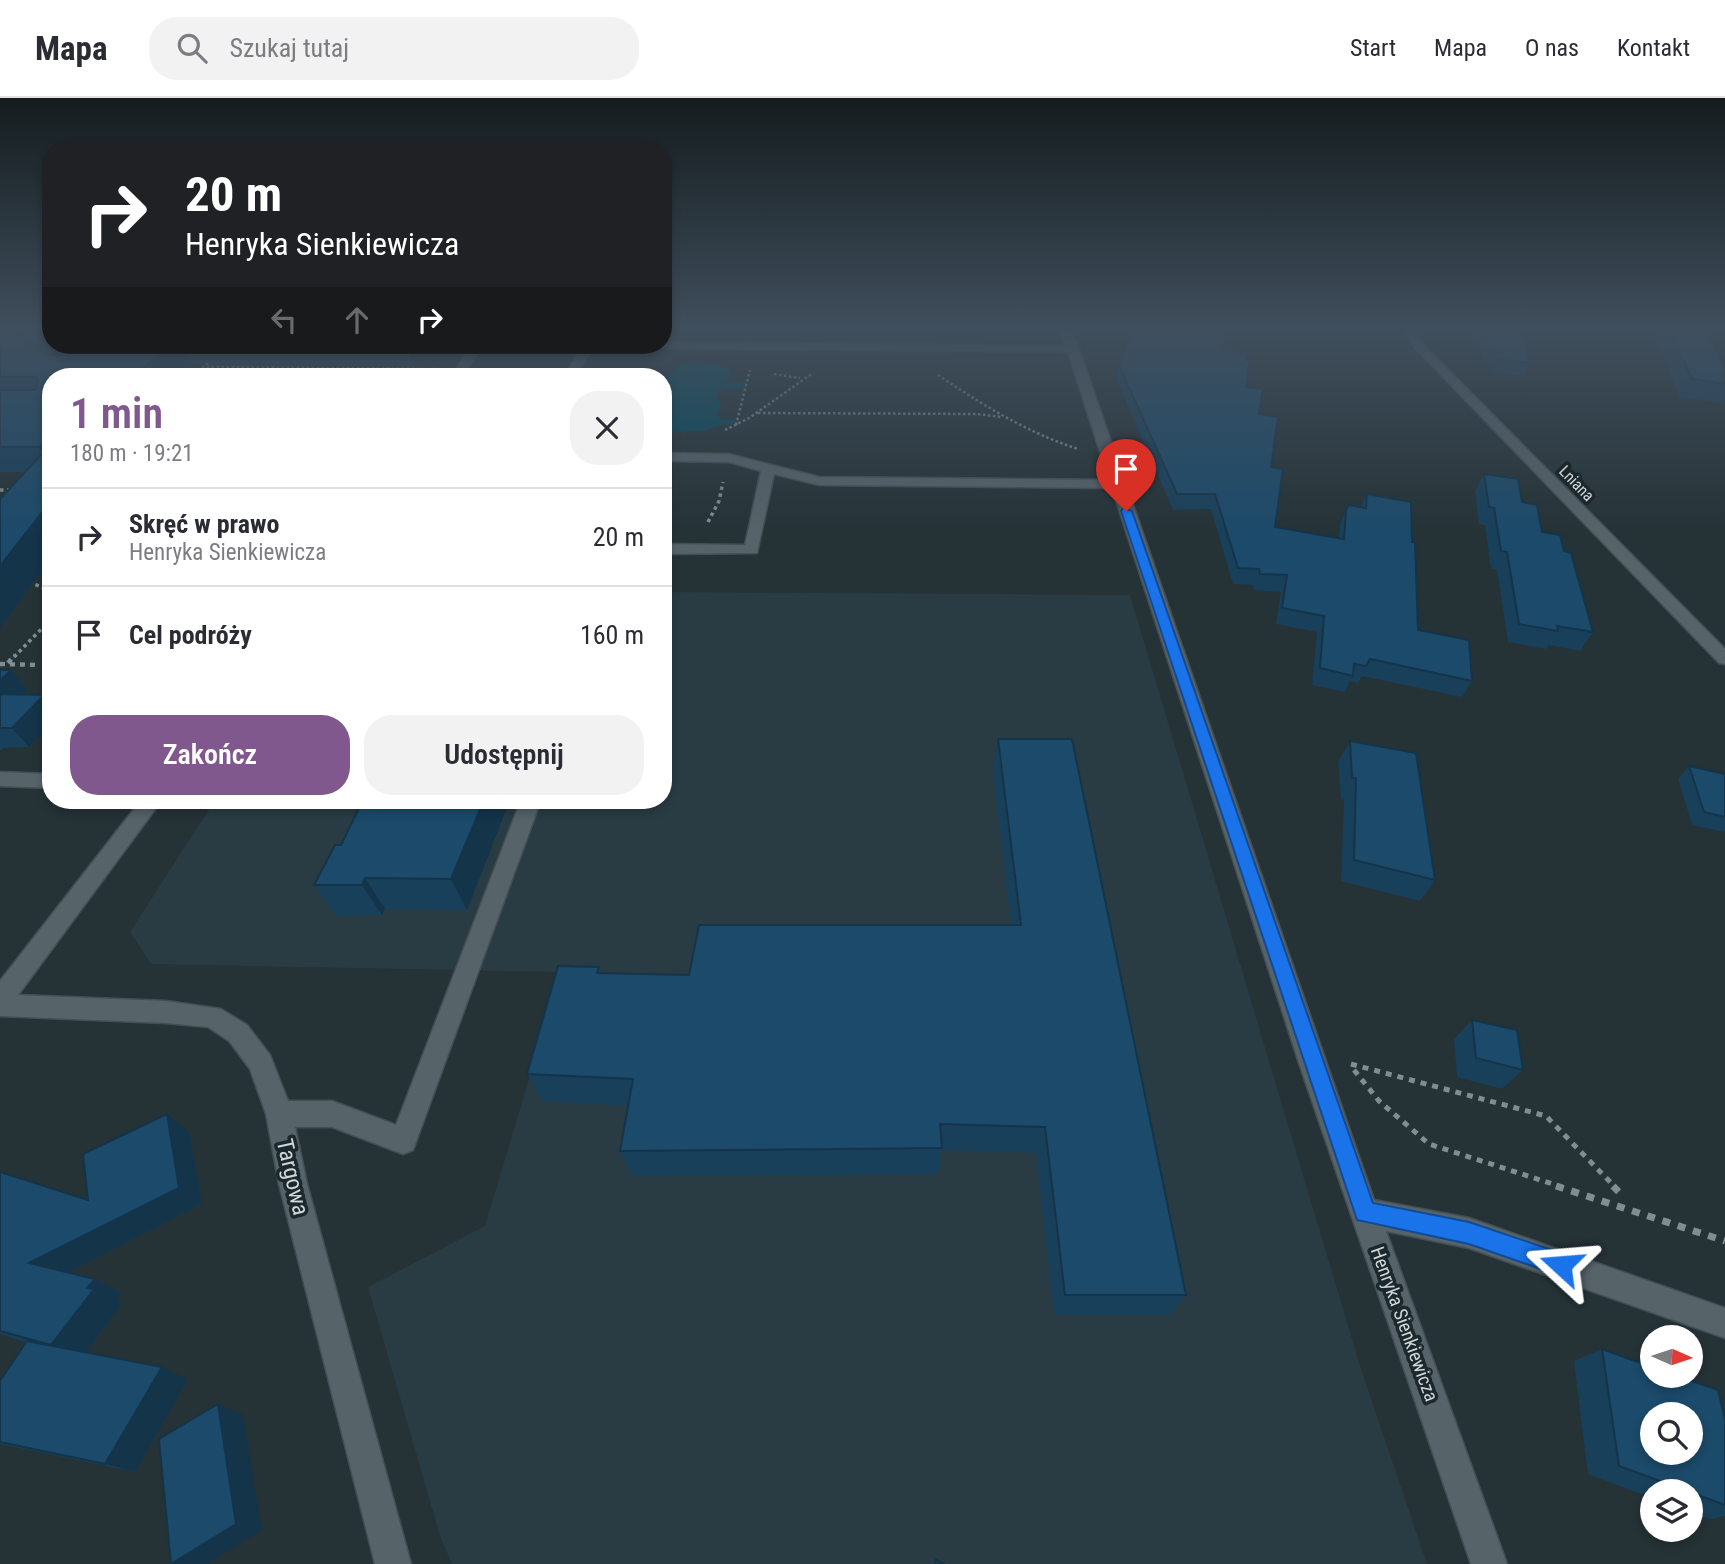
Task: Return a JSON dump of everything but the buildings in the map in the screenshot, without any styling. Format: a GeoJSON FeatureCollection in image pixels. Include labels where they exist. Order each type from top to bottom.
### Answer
{"type":"FeatureCollection","features":[{"type":"Feature","properties":{"kind":"street","name":"Henryka Sienkiewicza"},"geometry":{"type":"LineString","coordinates":[[1089,396],[1303,1037],[1489,1564]]}},
{"type":"Feature","properties":{"kind":"street","name":"Lniana"},"geometry":{"type":"LineString","coordinates":[[1468,396],[1725,659]]}},
{"type":"Feature","properties":{"kind":"street"},"geometry":{"type":"LineString","coordinates":[[672,457],[747,459],[768,469],[819,481],[1118,484]]}},
{"type":"Feature","properties":{"kind":"street"},"geometry":{"type":"LineString","coordinates":[[672,549],[752,550],[768,469]]}},
{"type":"Feature","properties":{"kind":"street"},"geometry":{"type":"LineString","coordinates":[[0,779],[42,780]]}},
{"type":"Feature","properties":{"kind":"street"},"geometry":{"type":"LineString","coordinates":[[0,1000],[145,809]]}},
{"type":"Feature","properties":{"kind":"street"},"geometry":{"type":"LineString","coordinates":[[279,1114],[332,1114],[403,1141],[528,809]]}},
{"type":"Feature","properties":{"kind":"street","name":"Targowa"},"geometry":{"type":"LineString","coordinates":[[0,1005],[166,1012],[212,1017],[238,1033],[261,1063],[279,1114],[293,1184],[393,1564]]}},
{"type":"Feature","properties":{"kind":"street"},"geometry":{"type":"LineString","coordinates":[[1365,1212],[1469,1233],[1725,1322]]}},
{"type":"Feature","properties":{"kind":"path"},"geometry":{"type":"LineString","coordinates":[[723,430],[758,413],[777,396]]}},
{"type":"Feature","properties":{"kind":"path"},"geometry":{"type":"LineString","coordinates":[[973,396],[1002,417],[1050,440],[1089,452]]}},
{"type":"Feature","properties":{"kind":"path"},"geometry":{"type":"LineString","coordinates":[[758,413],[977,414],[1002,417]]}},
{"type":"Feature","properties":{"kind":"path"},"geometry":{"type":"LineString","coordinates":[[0,490],[25,490]]}},
{"type":"Feature","properties":{"kind":"path"},"geometry":{"type":"LineString","coordinates":[[24,580],[42,587]]}},
{"type":"Feature","properties":{"kind":"path"},"geometry":{"type":"LineString","coordinates":[[8,663],[42,628]]}},
{"type":"Feature","properties":{"kind":"path"},"geometry":{"type":"LineString","coordinates":[[0,664],[40,664]]}},
{"type":"Feature","properties":{"kind":"path"},"geometry":{"type":"LineString","coordinates":[[1621,1194],[1546,1116],[1349,1064],[1379,1101],[1429,1144],[1725,1241]]}},
{"type":"Feature","properties":{"kind":"shaded area"},"geometry":{"type":"Polygon","coordinates":[[[672,396],[717,396],[721,406],[716,415],[723,420],[737,420],[736,424],[724,424],[704,431],[672,432],[672,396]]]}},
{"type":"Feature","properties":{"kind":"shaded area"},"geometry":{"type":"Polygon","coordinates":[[[672,592],[1130,595],[1360,1366],[1427,1564],[452,1564],[440,1536],[368,1287],[485,1226],[561,972],[151,964],[130,932],[209,809],[672,809],[672,592]]]}},
{"type":"Feature","properties":{"kind":"route"},"geometry":{"type":"LineString","coordinates":[[1126,511],[1303,1037],[1365,1212],[1469,1233],[1561,1265]]}}]}
